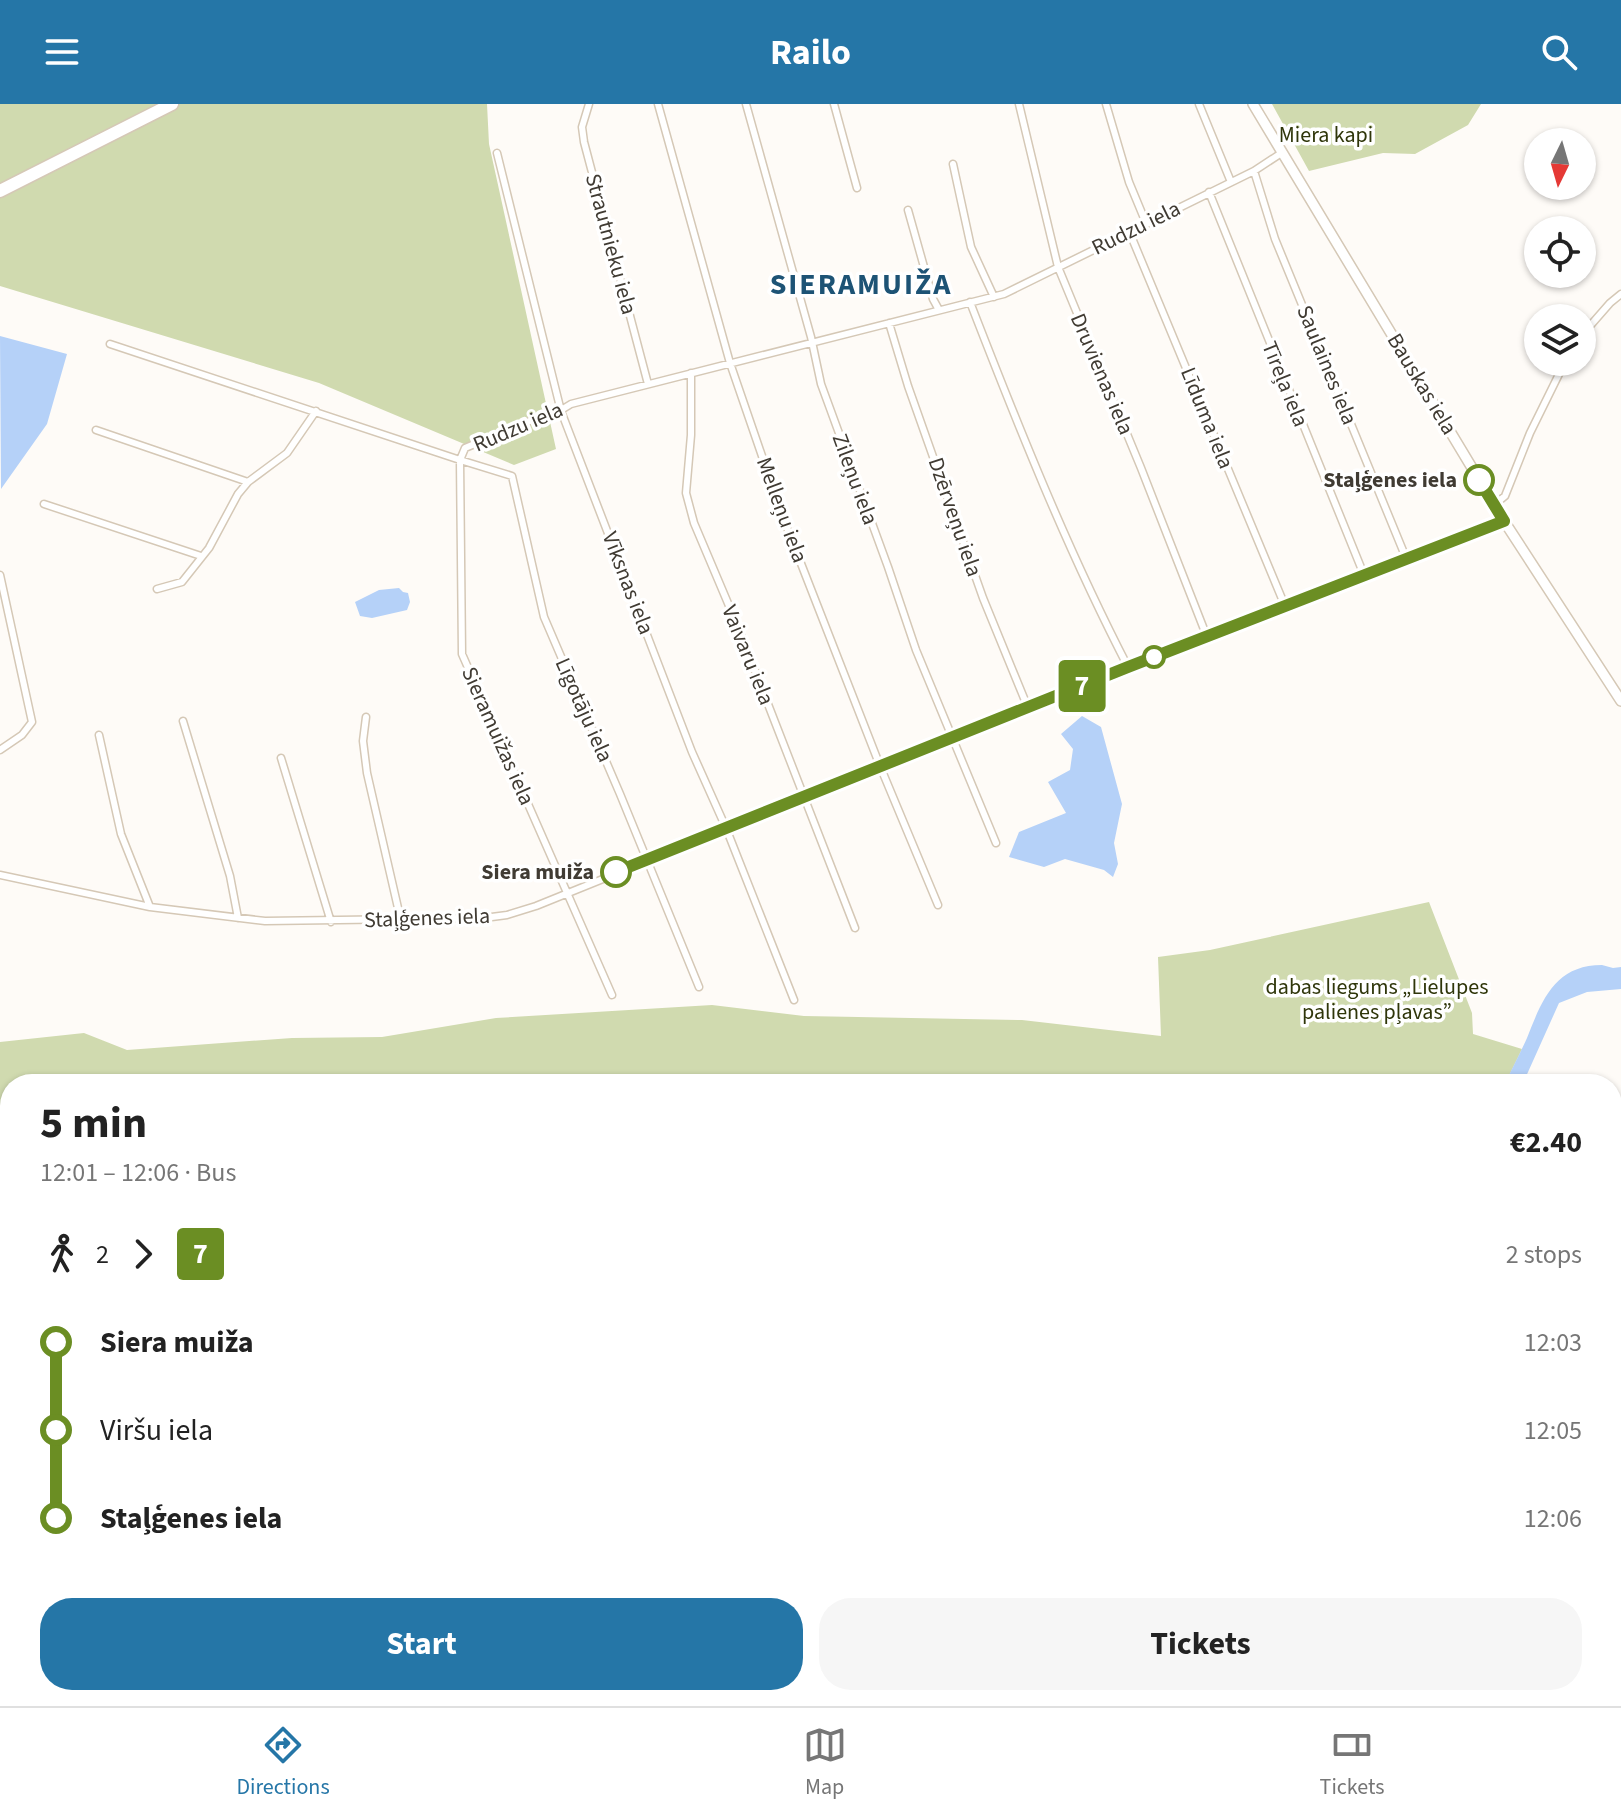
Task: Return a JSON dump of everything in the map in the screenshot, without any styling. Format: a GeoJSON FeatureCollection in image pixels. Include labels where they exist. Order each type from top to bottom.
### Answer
{"type":"FeatureCollection","features":[{"type":"Feature","properties":{"kind":"highway"},"geometry":{"type":"LineString","coordinates":[[0,191],[172,104]]}},
{"type":"Feature","properties":{"kind":"street","name":"Strautnieku iela"},"geometry":{"type":"LineString","coordinates":[[589,104],[582,127],[584,142],[648,384]]}},
{"type":"Feature","properties":{"kind":"street","name":"Melleņu iela"},"geometry":{"type":"LineString","coordinates":[[658,104],[730,363],[784,520],[938,905]]}},
{"type":"Feature","properties":{"kind":"street","name":"Zileņu iela"},"geometry":{"type":"LineString","coordinates":[[746,104],[821,384],[916,650],[996,843]]}},
{"type":"Feature","properties":{"kind":"street"},"geometry":{"type":"LineString","coordinates":[[834,104],[857,188]]}},
{"type":"Feature","properties":{"kind":"street","name":"Druvienas iela"},"geometry":{"type":"LineString","coordinates":[[1019,104],[1058,267],[1207,637]]}},
{"type":"Feature","properties":{"kind":"street"},"geometry":{"type":"LineString","coordinates":[[1106,104],[1129,182],[1146,223]]}},
{"type":"Feature","properties":{"kind":"street"},"geometry":{"type":"LineString","coordinates":[[1199,104],[1231,182]]}},
{"type":"Feature","properties":{"kind":"street","name":"Bauskas iela"},"geometry":{"type":"LineString","coordinates":[[1253,104],[1494,505],[1621,701]]}},
{"type":"Feature","properties":{"kind":"street","name":"Rudzu iela"},"geometry":{"type":"LineString","coordinates":[[110,344],[460,460],[465,448],[561,411],[571,404],[994,297],[1254,171],[1283,152]]}},
{"type":"Feature","properties":{"kind":"street","name":"Vīksnas iela"},"geometry":{"type":"LineString","coordinates":[[497,153],[561,411],[692,752],[726,828],[794,1000]]}},
{"type":"Feature","properties":{"kind":"street"},"geometry":{"type":"LineString","coordinates":[[953,164],[971,247],[994,297]]}},
{"type":"Feature","properties":{"kind":"street","name":"Saulaines iela"},"geometry":{"type":"LineString","coordinates":[[1254,171],[1275,239],[1406,558]]}},
{"type":"Feature","properties":{"kind":"street","name":"Tīreļa iela"},"geometry":{"type":"LineString","coordinates":[[1209,192],[1364,575]]}},
{"type":"Feature","properties":{"kind":"street"},"geometry":{"type":"LineString","coordinates":[[908,210],[933,299],[939,310]]}},
{"type":"Feature","properties":{"kind":"street","name":"Līduma iela"},"geometry":{"type":"LineString","coordinates":[[1129,231],[1285,606]]}},
{"type":"Feature","properties":{"kind":"street"},"geometry":{"type":"LineString","coordinates":[[1596,319],[1621,294]]}},
{"type":"Feature","properties":{"kind":"street"},"geometry":{"type":"LineString","coordinates":[[970,302],[1072,556],[1128,667]]}},
{"type":"Feature","properties":{"kind":"street","name":"Dzērveņu iela"},"geometry":{"type":"LineString","coordinates":[[889,323],[983,598],[1028,708]]}},
{"type":"Feature","properties":{"kind":"street","name":"Vaivaru iela"},"geometry":{"type":"LineString","coordinates":[[691,373],[691,435],[686,493],[694,523],[738,627],[855,928]]}},
{"type":"Feature","properties":{"kind":"street"},"geometry":{"type":"LineString","coordinates":[[1494,505],[1505,496],[1530,433],[1558,376]]}},
{"type":"Feature","properties":{"kind":"street"},"geometry":{"type":"LineString","coordinates":[[157,589],[182,582],[209,548],[230,506],[248,482],[287,453],[316,411]]}},
{"type":"Feature","properties":{"kind":"street"},"geometry":{"type":"LineString","coordinates":[[96,430],[248,482]]}},
{"type":"Feature","properties":{"kind":"street","name":"Līgotāju iela"},"geometry":{"type":"LineString","coordinates":[[460,460],[512,476],[544,617],[648,859],[699,987]]}},
{"type":"Feature","properties":{"kind":"street","name":"Sieramuižas iela"},"geometry":{"type":"LineString","coordinates":[[460,460],[462,654],[612,995]]}},
{"type":"Feature","properties":{"kind":"street"},"geometry":{"type":"LineString","coordinates":[[44,504],[201,556]]}},
{"type":"Feature","properties":{"kind":"street","name":"Staļģenes iela"},"geometry":{"type":"LineString","coordinates":[[0,875],[150,907],[238,918],[331,922],[507,915],[1128,667],[1504,521]]}},
{"type":"Feature","properties":{"kind":"street"},"geometry":{"type":"LineString","coordinates":[[0,575],[32,722],[22,735],[0,750]]}},
{"type":"Feature","properties":{"kind":"street"},"geometry":{"type":"LineString","coordinates":[[366,717],[363,741],[367,773],[401,921]]}},
{"type":"Feature","properties":{"kind":"street"},"geometry":{"type":"LineString","coordinates":[[183,721],[230,876],[238,918]]}},
{"type":"Feature","properties":{"kind":"street"},"geometry":{"type":"LineString","coordinates":[[99,735],[121,834],[150,907]]}},
{"type":"Feature","properties":{"kind":"street"},"geometry":{"type":"LineString","coordinates":[[281,758],[331,922]]}},
{"type":"Feature","properties":{"kind":"green space"},"geometry":{"type":"Polygon","coordinates":[[[0,104],[487,104],[489,144],[556,449],[514,465],[319,383],[0,286],[0,104]]]}},
{"type":"Feature","properties":{"kind":"green space","name":"Miera kapi"},"geometry":{"type":"Polygon","coordinates":[[[1272,104],[1481,104],[1468,125],[1415,154],[1383,153],[1309,171],[1272,104]]]}},
{"type":"Feature","properties":{"kind":"green space","name":"dabas liegums „Lielupes palienes pļavas”"},"geometry":{"type":"Polygon","coordinates":[[[1429,902],[1472,1013],[1473,1034],[1522,1049],[1510,1074],[0,1074],[0,1042],[84,1033],[127,1050],[292,1038],[382,1037],[496,1018],[712,1005],[804,1016],[1022,1020],[1161,1036],[1158,957],[1210,950],[1429,902]]]}},
{"type":"Feature","properties":{"kind":"water"},"geometry":{"type":"Polygon","coordinates":[[[0,336],[67,354],[47,424],[1,489],[0,336]]]}},
{"type":"Feature","properties":{"kind":"water"},"geometry":{"type":"Polygon","coordinates":[[[399,588],[408,593],[410,602],[407,610],[372,618],[360,616],[355,602],[379,590],[399,588]]]}},
{"type":"Feature","properties":{"kind":"water"},"geometry":{"type":"Polygon","coordinates":[[[1082,716],[1101,727],[1122,804],[1114,843],[1118,864],[1113,877],[1104,870],[1065,859],[1044,867],[1009,857],[1019,832],[1066,813],[1048,782],[1070,770],[1073,749],[1061,734],[1082,716]]]}},
{"type":"Feature","properties":{"kind":"water"},"geometry":{"type":"Polygon","coordinates":[[[1586,967],[1621,967],[1621,989],[1587,992],[1559,1003],[1527,1074],[1510,1074],[1552,987],[1573,971],[1586,967]]]}},
{"type":"Feature","properties":{"kind":"bus line","name":"7"},"geometry":{"type":"LineString","coordinates":[[616,872],[1128,667],[1504,521],[1479,480]]}},
{"type":"Feature","properties":{"kind":"place","name":"Staļģenes iela"},"geometry":{"type":"Point","coordinates":[1479,480]}},
{"type":"Feature","properties":{"kind":"place","name":"Siera muiža"},"geometry":{"type":"Point","coordinates":[616,872]}},
{"type":"Feature","properties":{"kind":"district","name":"SIERAMUIŽA"},"geometry":{"type":"Point","coordinates":[861,284]}}]}
